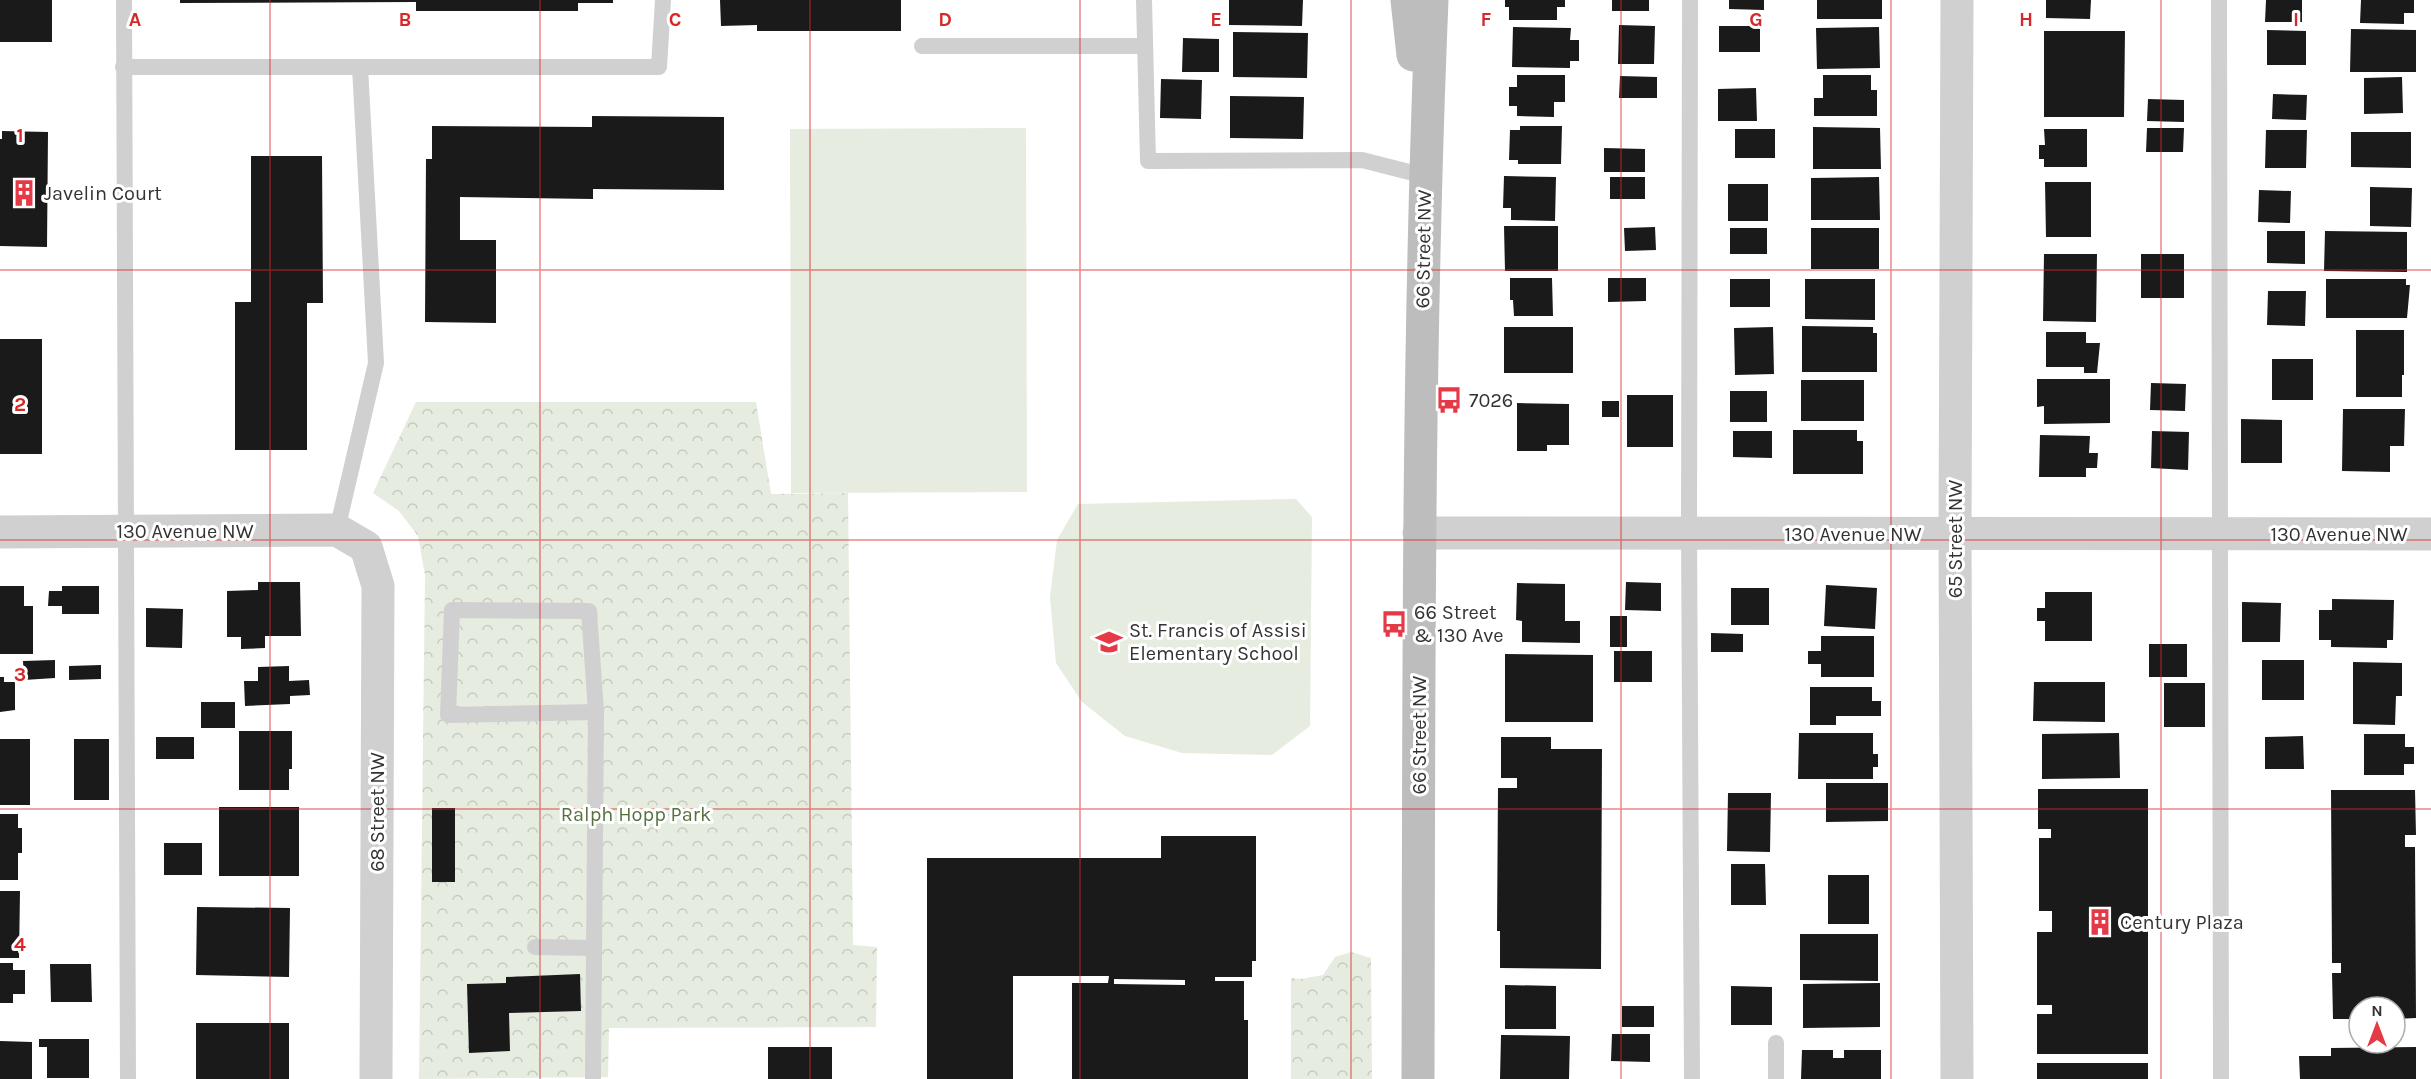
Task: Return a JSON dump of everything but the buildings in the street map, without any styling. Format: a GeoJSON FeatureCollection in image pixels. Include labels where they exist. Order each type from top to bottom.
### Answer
{"type":"FeatureCollection","features":[{"type":"Feature","properties":{"kind":"main road","name":"66 Street NW"},"geometry":{"type":"LineString","coordinates":[[1407,0],[1425,176]]}},
{"type":"Feature","properties":{"kind":"main road","name":"66 Street NW"},"geometry":{"type":"LineString","coordinates":[[1418,1079],[1419,533],[1425,176],[1432,0]]}},
{"type":"Feature","properties":{"kind":"street","name":"65 Street NW"},"geometry":{"type":"LineString","coordinates":[[1957,0],[1955,534],[1957,1079]]}},
{"type":"Feature","properties":{"kind":"street","name":"130 Avenue NW"},"geometry":{"type":"LineString","coordinates":[[0,532],[337,531],[366,547]]}},
{"type":"Feature","properties":{"kind":"street","name":"130 Avenue NW"},"geometry":{"type":"LineString","coordinates":[[1419,533],[2431,534]]}},
{"type":"Feature","properties":{"kind":"street","name":"68 Street NW"},"geometry":{"type":"LineString","coordinates":[[366,547],[378,586],[376,1079]]}},
{"type":"Feature","properties":{"kind":"lane"},"geometry":{"type":"LineString","coordinates":[[124,0],[128,1079]]}},
{"type":"Feature","properties":{"kind":"lane"},"geometry":{"type":"LineString","coordinates":[[123,67],[659,67],[663,0]]}},
{"type":"Feature","properties":{"kind":"lane"},"geometry":{"type":"LineString","coordinates":[[1144,0],[1148,161],[1362,160],[1425,176]]}},
{"type":"Feature","properties":{"kind":"lane"},"geometry":{"type":"LineString","coordinates":[[1690,0],[1689,534],[1692,1079]]}},
{"type":"Feature","properties":{"kind":"lane"},"geometry":{"type":"LineString","coordinates":[[2218,0],[2221,1079]]}},
{"type":"Feature","properties":{"kind":"lane"},"geometry":{"type":"LineString","coordinates":[[922,46],[1144,46]]}},
{"type":"Feature","properties":{"kind":"lane"},"geometry":{"type":"LineString","coordinates":[[337,531],[376,363],[360,67]]}},
{"type":"Feature","properties":{"kind":"lane"},"geometry":{"type":"LineString","coordinates":[[593,1079],[596,712],[589,611],[452,610],[448,714],[596,712]]}},
{"type":"Feature","properties":{"kind":"lane"},"geometry":{"type":"LineString","coordinates":[[535,947],[594,948]]}},
{"type":"Feature","properties":{"kind":"lane"},"geometry":{"type":"LineString","coordinates":[[1776,1043],[1776,1079]]}},
{"type":"Feature","properties":{"kind":"green space"},"geometry":{"type":"Polygon","coordinates":[[[1026,128],[1027,492],[791,493],[790,129],[1026,128]]]}},
{"type":"Feature","properties":{"kind":"green space","name":"Ralph Hopp Park"},"geometry":{"type":"Polygon","coordinates":[[[416,402],[756,402],[771,494],[848,493],[853,945],[877,947],[876,1027],[609,1028],[608,1077],[419,1079],[425,575],[418,536],[399,511],[373,493],[416,402]]]}},
{"type":"Feature","properties":{"kind":"green space"},"geometry":{"type":"Polygon","coordinates":[[[1296,499],[1312,517],[1310,726],[1272,755],[1182,753],[1125,736],[1082,702],[1056,663],[1050,597],[1057,540],[1078,504],[1296,499]]]}},
{"type":"Feature","properties":{"kind":"green space"},"geometry":{"type":"Polygon","coordinates":[[[1351,952],[1371,958],[1372,1079],[1291,1079],[1291,978],[1301,979],[1323,975],[1335,957],[1351,952]]]}},
{"type":"Feature","properties":{"kind":"place","name":"Javelin Court"},"geometry":{"type":"Point","coordinates":[24,193]}},
{"type":"Feature","properties":{"kind":"place","name":"7026"},"geometry":{"type":"Point","coordinates":[1449,400]}},
{"type":"Feature","properties":{"kind":"place","name":"66 Street & 130 Ave"},"geometry":{"type":"Point","coordinates":[1394,624]}},
{"type":"Feature","properties":{"kind":"place","name":"St. Francis of Assisi Elementary School"},"geometry":{"type":"Point","coordinates":[1109,642]}},
{"type":"Feature","properties":{"kind":"place","name":"Century Plaza"},"geometry":{"type":"Point","coordinates":[2100,922]}}]}
